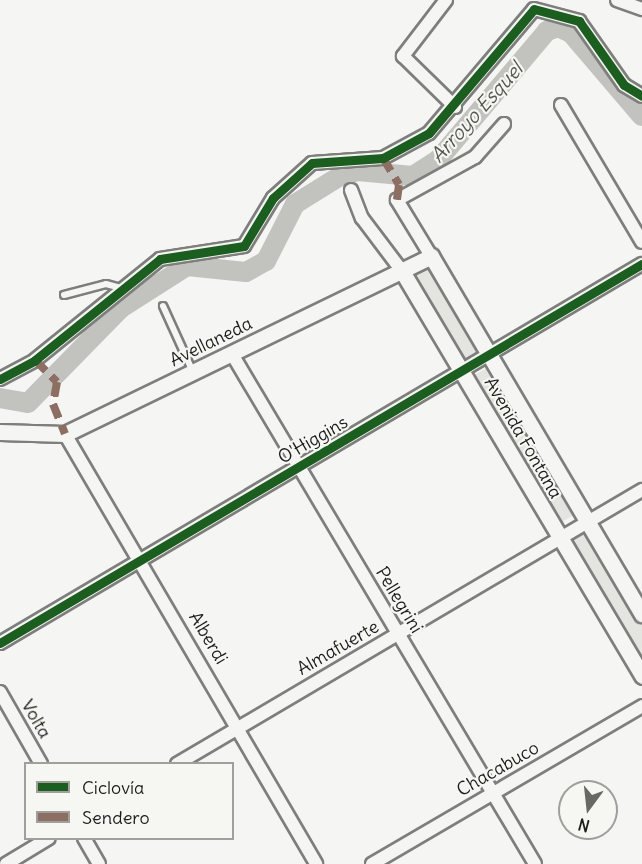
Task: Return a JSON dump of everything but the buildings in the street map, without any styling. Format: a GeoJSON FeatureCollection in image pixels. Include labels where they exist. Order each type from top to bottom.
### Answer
{"type":"FeatureCollection","features":[{"type":"Feature","properties":{"kind":"street"},"geometry":{"type":"LineString","coordinates":[[446,0],[403,56],[455,107]]}},
{"type":"Feature","properties":{"kind":"street"},"geometry":{"type":"LineString","coordinates":[[617,0],[642,9]]}},
{"type":"Feature","properties":{"kind":"street"},"geometry":{"type":"LineString","coordinates":[[0,379],[35,360],[121,288],[160,260],[180,252],[218,253],[244,246],[273,198],[312,163],[383,158],[429,133],[455,107],[534,9],[579,21],[624,84],[642,96]]}},
{"type":"Feature","properties":{"kind":"street"},"geometry":{"type":"LineString","coordinates":[[561,105],[642,242]]}},
{"type":"Feature","properties":{"kind":"street","name":"Avenida Fontana"},"geometry":{"type":"LineString","coordinates":[[504,124],[475,158],[397,200],[489,359],[642,614]]}},
{"type":"Feature","properties":{"kind":"street","name":"Avenida Fontana"},"geometry":{"type":"LineString","coordinates":[[351,190],[362,218],[402,271],[465,374],[559,539],[642,676]]}},
{"type":"Feature","properties":{"kind":"street","name":"Avellaneda"},"geometry":{"type":"LineString","coordinates":[[0,432],[65,434],[431,256]]}},
{"type":"Feature","properties":{"kind":"street","name":"O'Higgins"},"geometry":{"type":"LineString","coordinates":[[0,644],[300,467],[465,374],[642,264]]}},
{"type":"Feature","properties":{"kind":"street","name":"Pellegrini"},"geometry":{"type":"LineString","coordinates":[[232,354],[535,864]]}},
{"type":"Feature","properties":{"kind":"street","name":"Alberdi"},"geometry":{"type":"LineString","coordinates":[[65,434],[240,727],[316,864]]}},
{"type":"Feature","properties":{"kind":"street","name":"Almafuerte"},"geometry":{"type":"LineString","coordinates":[[180,762],[642,490]]}},
{"type":"Feature","properties":{"kind":"street","name":"Volta"},"geometry":{"type":"LineString","coordinates":[[0,692],[39,762]]}},
{"type":"Feature","properties":{"kind":"street","name":"Chacabuco"},"geometry":{"type":"LineString","coordinates":[[372,864],[642,706]]}},
{"type":"Feature","properties":{"kind":"street"},"geometry":{"type":"LineString","coordinates":[[6,864],[46,840]]}},
{"type":"Feature","properties":{"kind":"street"},"geometry":{"type":"LineString","coordinates":[[85,840],[99,864]]}},
{"type":"Feature","properties":{"kind":"lane"},"geometry":{"type":"LineString","coordinates":[[64,295],[106,284],[121,288]]}},
{"type":"Feature","properties":{"kind":"lane"},"geometry":{"type":"LineString","coordinates":[[163,306],[194,372]]}},
{"type":"Feature","properties":{"kind":"shaded area"},"geometry":{"type":"Polygon","coordinates":[[[427,266],[478,351],[463,360],[412,275],[427,266]]]}},
{"type":"Feature","properties":{"kind":"shaded area"},"geometry":{"type":"Polygon","coordinates":[[[488,367],[576,514],[561,522],[473,376],[488,367]]]}},
{"type":"Feature","properties":{"kind":"shaded area"},"geometry":{"type":"Polygon","coordinates":[[[586,530],[642,624],[642,658],[571,539],[586,530]]]}},
{"type":"Feature","properties":{"kind":"waterway","name":"Arroyo Esquel"},"geometry":{"type":"LineString","coordinates":[[0,398],[28,403],[121,308],[187,266],[246,272],[266,261],[295,204],[340,176],[357,171],[413,176],[438,160],[547,31],[558,27],[571,33],[642,116]]}},
{"type":"Feature","properties":{"kind":"marked path"},"geometry":{"type":"LineString","coordinates":[[383,158],[399,185],[397,200]]}},
{"type":"Feature","properties":{"kind":"marked path"},"geometry":{"type":"LineString","coordinates":[[35,360],[57,382],[53,404],[65,434]]}},
{"type":"Feature","properties":{"kind":"cycle path"},"geometry":{"type":"LineString","coordinates":[[0,379],[35,360],[160,259],[244,246],[273,198],[312,163],[383,158],[429,133],[534,9],[579,21],[624,85],[642,96]]}},
{"type":"Feature","properties":{"kind":"cycle path"},"geometry":{"type":"LineString","coordinates":[[0,643],[642,264]]}}]}
